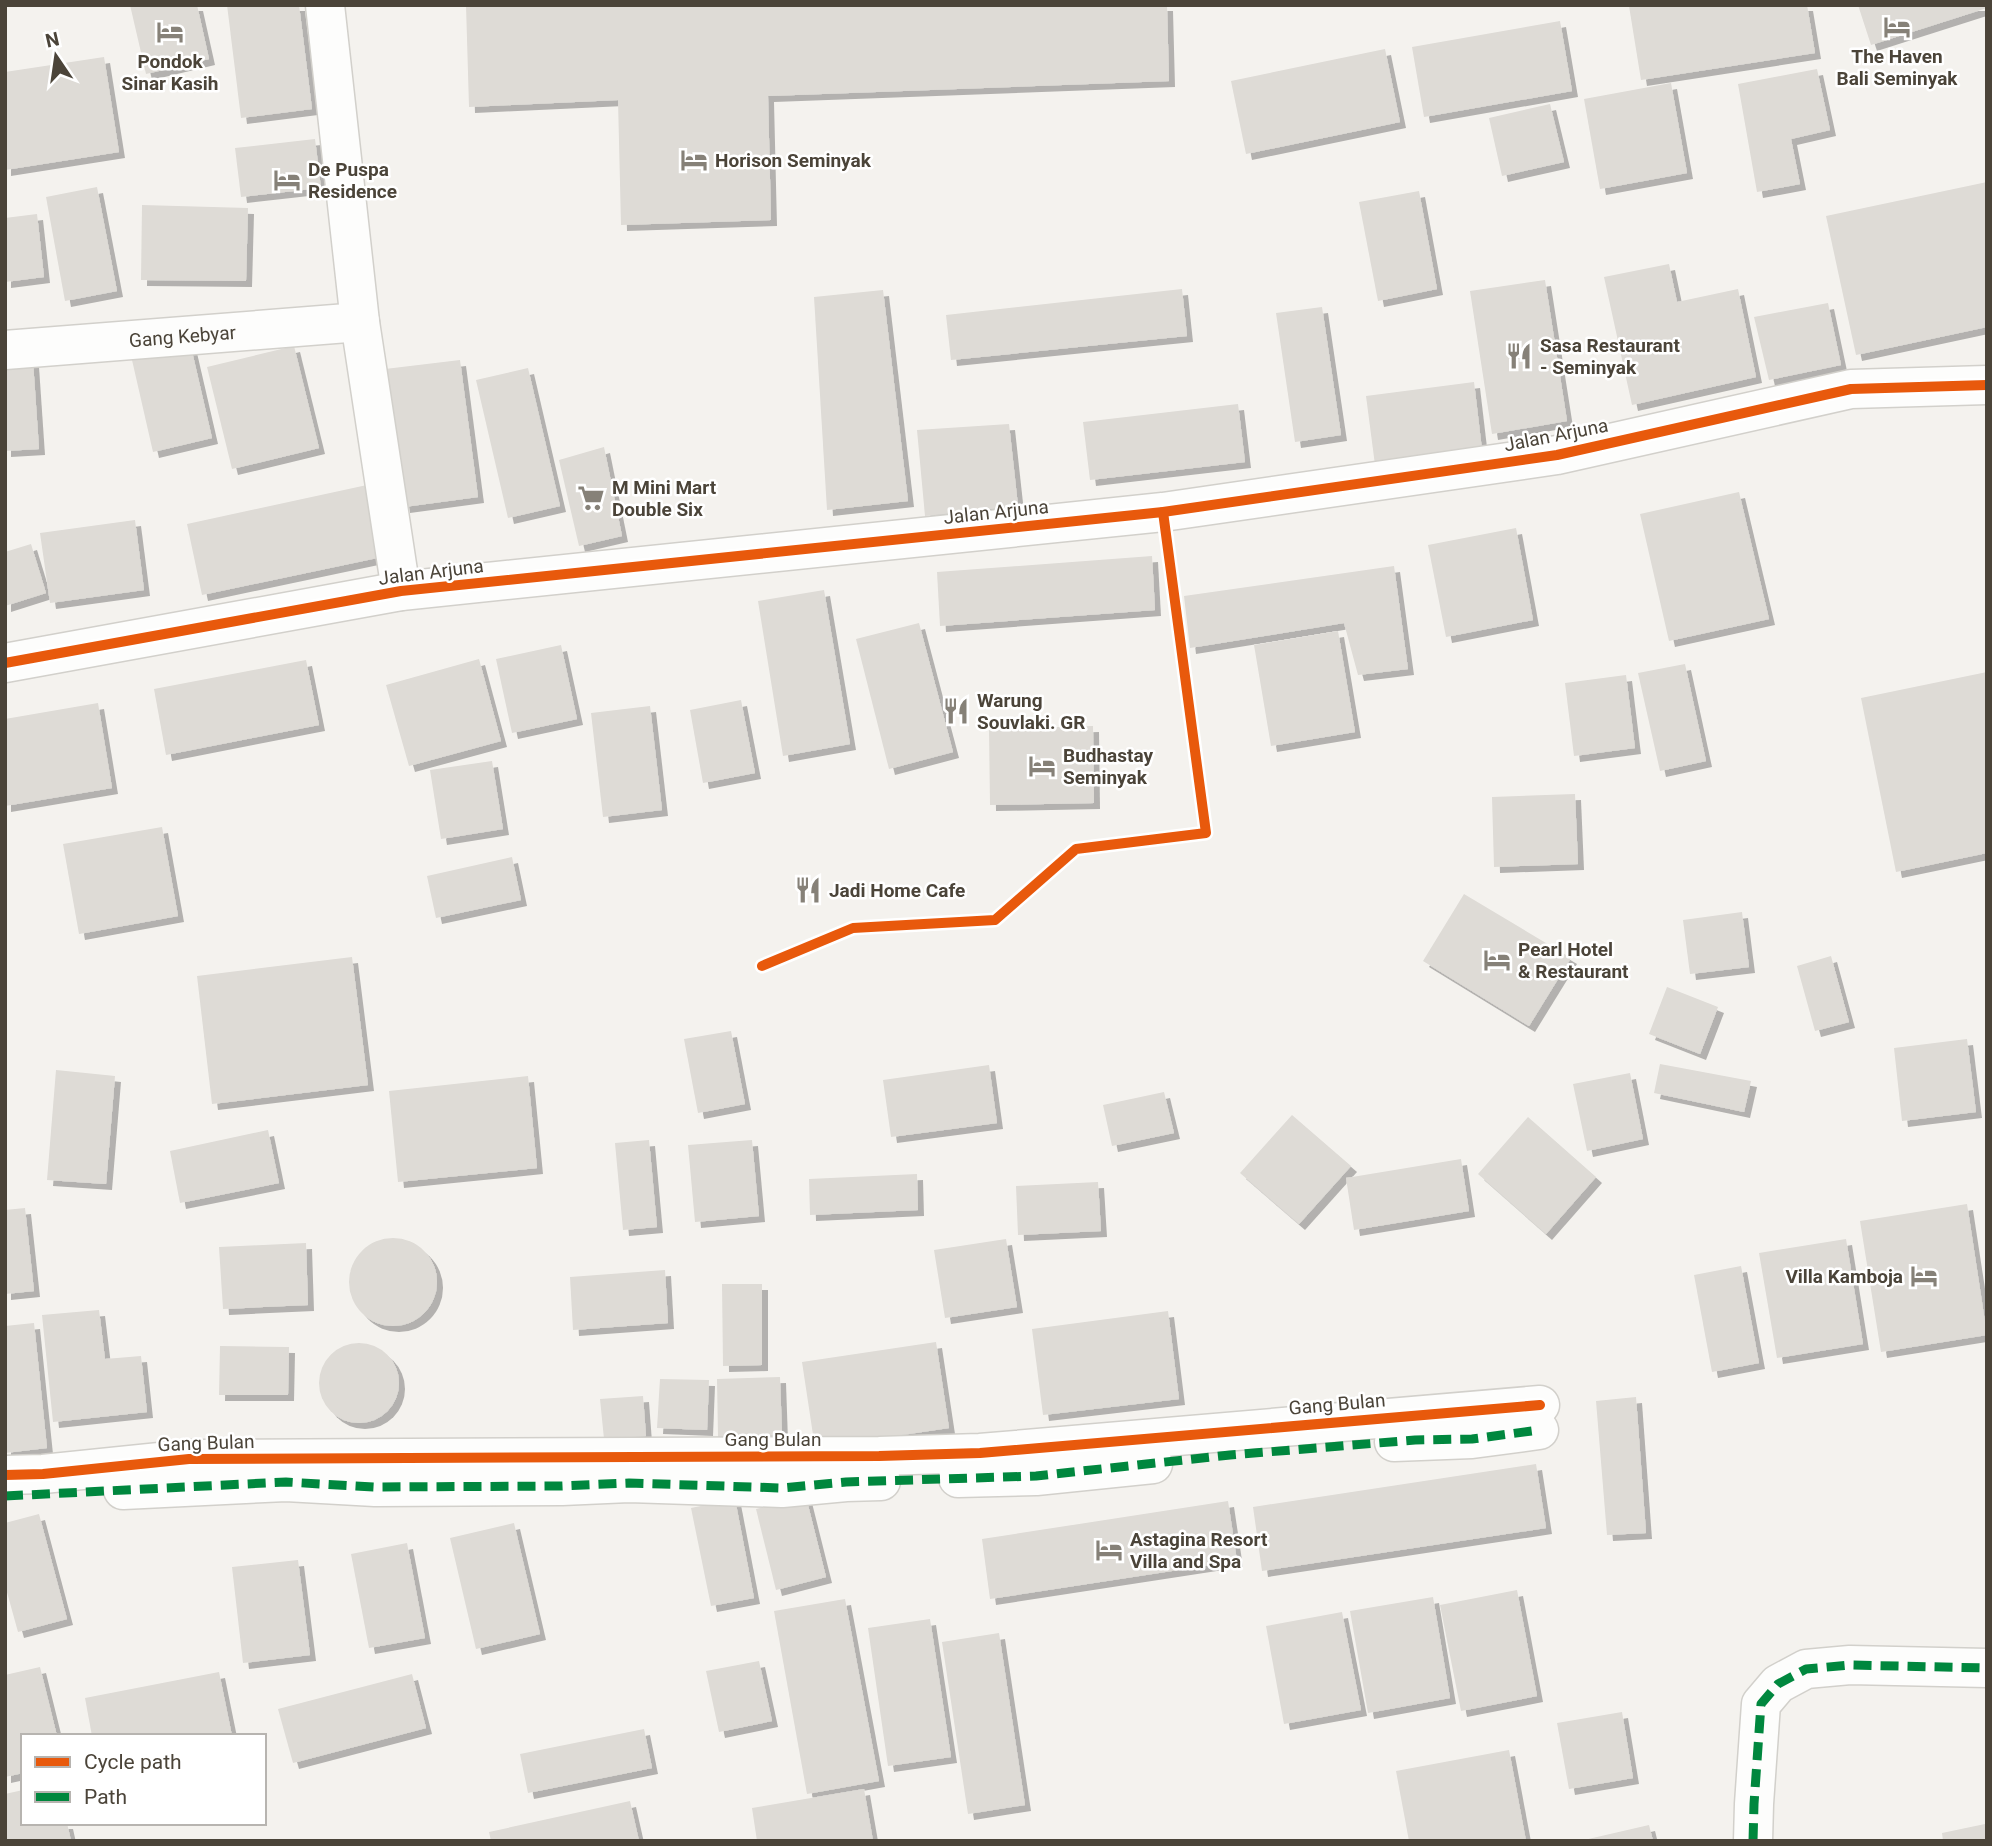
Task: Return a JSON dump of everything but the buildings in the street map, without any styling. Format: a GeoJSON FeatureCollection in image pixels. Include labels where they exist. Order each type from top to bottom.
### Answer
{"type":"FeatureCollection","features":[{"type":"Feature","properties":{"kind":"street"},"geometry":{"type":"LineString","coordinates":[[325,5],[360,322],[401,592]]}},
{"type":"Feature","properties":{"kind":"street","name":"Gang Kebyar"},"geometry":{"type":"LineString","coordinates":[[5,350],[360,322]]}},
{"type":"Feature","properties":{"kind":"street","name":"Jalan Arjuna"},"geometry":{"type":"LineString","coordinates":[[5,663],[401,592],[1163,512],[1556,456],[1851,388],[1987,386]]}},
{"type":"Feature","properties":{"kind":"street","name":"Gang Bulan"},"geometry":{"type":"LineString","coordinates":[[5,1475],[43,1474],[189,1459],[865,1456],[980,1452],[1539,1417],[1472,1439],[1415,1440],[1230,1455],[1036,1476],[846,1482],[782,1488],[629,1483],[375,1487],[286,1482],[5,1496]]}},
{"type":"Feature","properties":{"kind":"street"},"geometry":{"type":"LineString","coordinates":[[1753,1841],[1761,1704],[1778,1684],[1806,1669],[1850,1665],[1987,1668]]}},
{"type":"Feature","properties":{"kind":"marked path"},"geometry":{"type":"LineString","coordinates":[[5,1496],[286,1482],[375,1487],[629,1483],[782,1488],[846,1482],[1036,1476],[1230,1455],[1415,1440],[1472,1439],[1539,1430]]}},
{"type":"Feature","properties":{"kind":"marked path"},"geometry":{"type":"LineString","coordinates":[[1753,1841],[1761,1704],[1778,1684],[1806,1669],[1850,1665],[1987,1668]]}},
{"type":"Feature","properties":{"kind":"cycle path"},"geometry":{"type":"LineString","coordinates":[[5,663],[401,591],[1163,512],[1557,455],[1851,389],[1987,385]]}},
{"type":"Feature","properties":{"kind":"cycle path"},"geometry":{"type":"LineString","coordinates":[[762,966],[853,928],[995,920],[1076,849],[1206,833],[1163,512]]}},
{"type":"Feature","properties":{"kind":"cycle path"},"geometry":{"type":"LineString","coordinates":[[5,1475],[43,1474],[189,1459],[879,1456],[980,1453],[1540,1405]]}},
{"type":"Feature","properties":{"kind":"place","name":"The Haven Bali Seminyak"},"geometry":{"type":"Point","coordinates":[1897,27]}},
{"type":"Feature","properties":{"kind":"place","name":"Pondok Sinar Kasih"},"geometry":{"type":"Point","coordinates":[170,32]}},
{"type":"Feature","properties":{"kind":"place","name":"Horison Seminyak"},"geometry":{"type":"Point","coordinates":[694,160]}},
{"type":"Feature","properties":{"kind":"place","name":"De Puspa Residence"},"geometry":{"type":"Point","coordinates":[287,180]}},
{"type":"Feature","properties":{"kind":"place","name":"Sasa Restaurant - Seminyak"},"geometry":{"type":"Point","coordinates":[1519,356]}},
{"type":"Feature","properties":{"kind":"place","name":"M Mini Mart Double Six"},"geometry":{"type":"Point","coordinates":[591,498]}},
{"type":"Feature","properties":{"kind":"place","name":"Warung Souvlaki. GR"},"geometry":{"type":"Point","coordinates":[956,711]}},
{"type":"Feature","properties":{"kind":"place","name":"Budhastay Seminyak"},"geometry":{"type":"Point","coordinates":[1042,766]}},
{"type":"Feature","properties":{"kind":"place","name":"Jadi Home Cafe"},"geometry":{"type":"Point","coordinates":[808,890]}},
{"type":"Feature","properties":{"kind":"place","name":"Pearl Hotel & Restaurant"},"geometry":{"type":"Point","coordinates":[1497,960]}},
{"type":"Feature","properties":{"kind":"place","name":"Villa Kamboja"},"geometry":{"type":"Point","coordinates":[1924,1276]}},
{"type":"Feature","properties":{"kind":"place","name":"Astagina Resort Villa and Spa"},"geometry":{"type":"Point","coordinates":[1109,1550]}}]}
